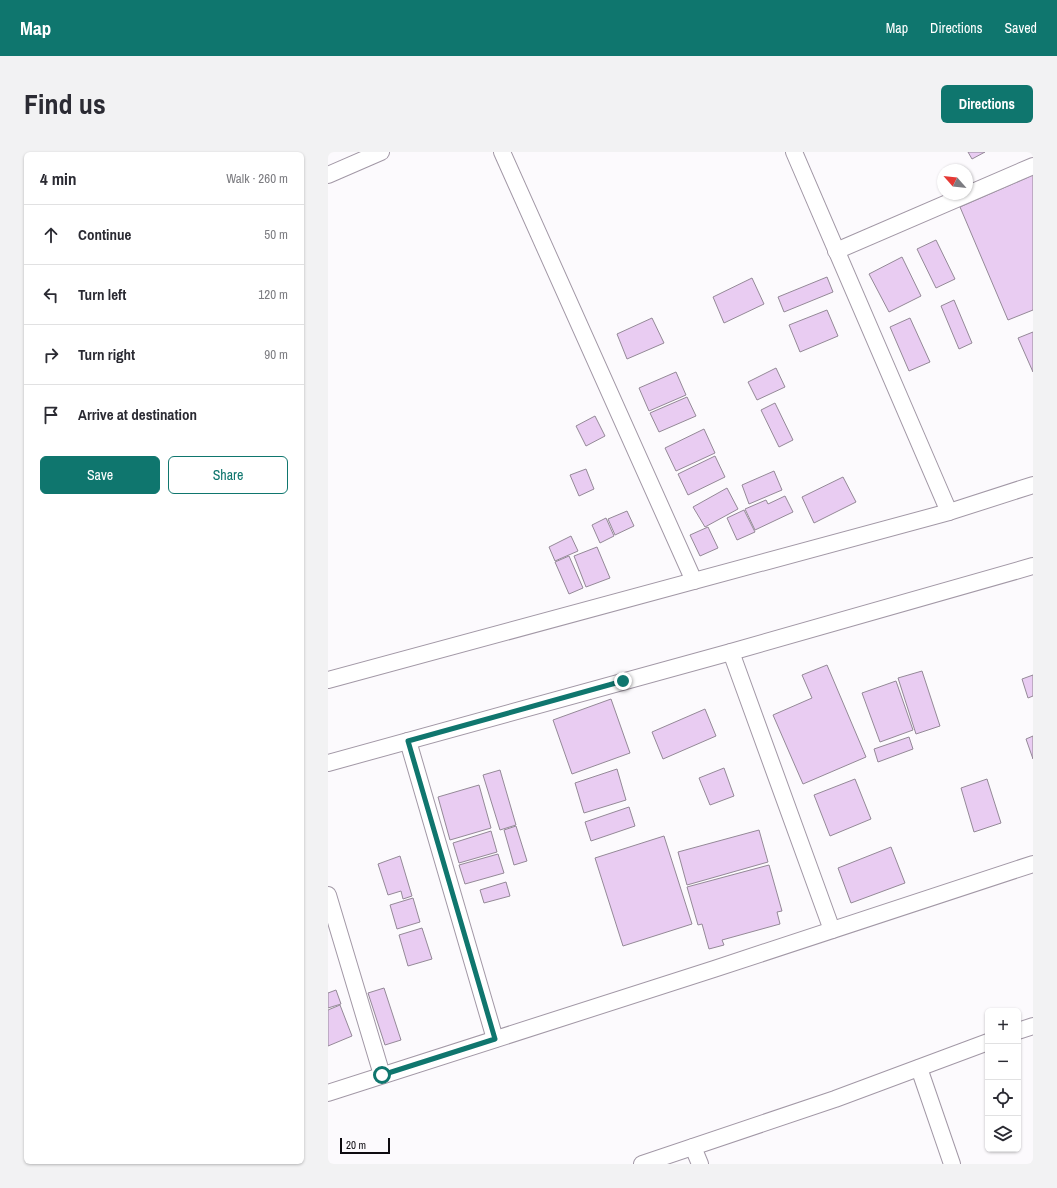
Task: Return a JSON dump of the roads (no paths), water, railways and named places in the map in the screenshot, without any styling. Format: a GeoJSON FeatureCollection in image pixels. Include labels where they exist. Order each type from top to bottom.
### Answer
{"type":"FeatureCollection","features":[{"type":"Feature","properties":{"kind":"street"},"geometry":{"type":"LineString","coordinates":[[328,175],[381,152]]}},
{"type":"Feature","properties":{"kind":"street"},"geometry":{"type":"LineString","coordinates":[[502,152],[694,581]]}},
{"type":"Feature","properties":{"kind":"street"},"geometry":{"type":"LineString","coordinates":[[794,152],[949,512]]}},
{"type":"Feature","properties":{"kind":"street"},"geometry":{"type":"LineString","coordinates":[[836,251],[1033,166]]}},
{"type":"Feature","properties":{"kind":"street"},"geometry":{"type":"LineString","coordinates":[[328,680],[949,512],[1033,485]]}},
{"type":"Feature","properties":{"kind":"street"},"geometry":{"type":"LineString","coordinates":[[328,763],[731,652],[1033,566]]}},
{"type":"Feature","properties":{"kind":"street"},"geometry":{"type":"LineString","coordinates":[[731,652],[832,930]]}},
{"type":"Feature","properties":{"kind":"street"},"geometry":{"type":"LineString","coordinates":[[408,741],[495,1039]]}},
{"type":"Feature","properties":{"kind":"street"},"geometry":{"type":"LineString","coordinates":[[328,1093],[1033,864]]}},
{"type":"Feature","properties":{"kind":"street"},"geometry":{"type":"LineString","coordinates":[[328,896],[382,1075]]}},
{"type":"Feature","properties":{"kind":"street"},"geometry":{"type":"LineString","coordinates":[[1021,1030],[1033,1026]]}},
{"type":"Feature","properties":{"kind":"street"},"geometry":{"type":"LineString","coordinates":[[642,1164],[835,1099],[985,1043]]}},
{"type":"Feature","properties":{"kind":"street"},"geometry":{"type":"LineString","coordinates":[[919,1068],[952,1164]]}},
{"type":"Feature","properties":{"kind":"street"},"geometry":{"type":"LineString","coordinates":[[693,1147],[700,1164]]}}]}
